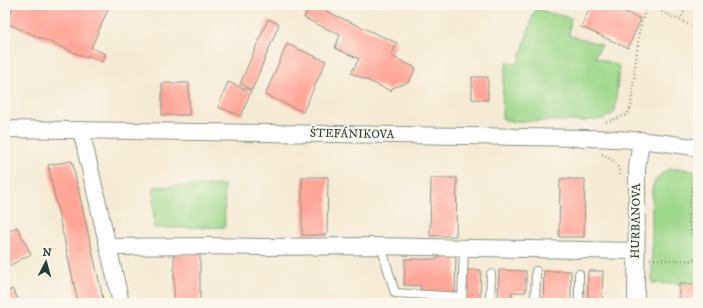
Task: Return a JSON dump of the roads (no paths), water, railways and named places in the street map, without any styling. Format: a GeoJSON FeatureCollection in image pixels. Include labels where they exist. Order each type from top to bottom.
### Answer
{"type":"FeatureCollection","features":[{"type":"Feature","properties":{"kind":"street","name":"ŠTEFÁNIKOVA"},"geometry":{"type":"LineString","coordinates":[[5,128],[588,138],[641,140],[679,144],[698,148]]}},
{"type":"Feature","properties":{"kind":"street"},"geometry":{"type":"LineString","coordinates":[[81,130],[121,303]]}},
{"type":"Feature","properties":{"kind":"street","name":"HURBANOVA"},"geometry":{"type":"LineString","coordinates":[[636,303],[642,255],[637,168],[641,140]]}},
{"type":"Feature","properties":{"kind":"street"},"geometry":{"type":"LineString","coordinates":[[108,247],[381,246],[588,250],[642,255]]}},
{"type":"Feature","properties":{"kind":"lane"},"geometry":{"type":"LineString","coordinates":[[381,246],[396,293],[462,300],[464,248]]}},
{"type":"Feature","properties":{"kind":"lane"},"geometry":{"type":"LineString","coordinates":[[535,303],[536,271]]}},
{"type":"Feature","properties":{"kind":"lane"},"geometry":{"type":"LineString","coordinates":[[490,303],[491,274]]}},
{"type":"Feature","properties":{"kind":"lane"},"geometry":{"type":"LineString","coordinates":[[579,274],[579,303]]}}]}
